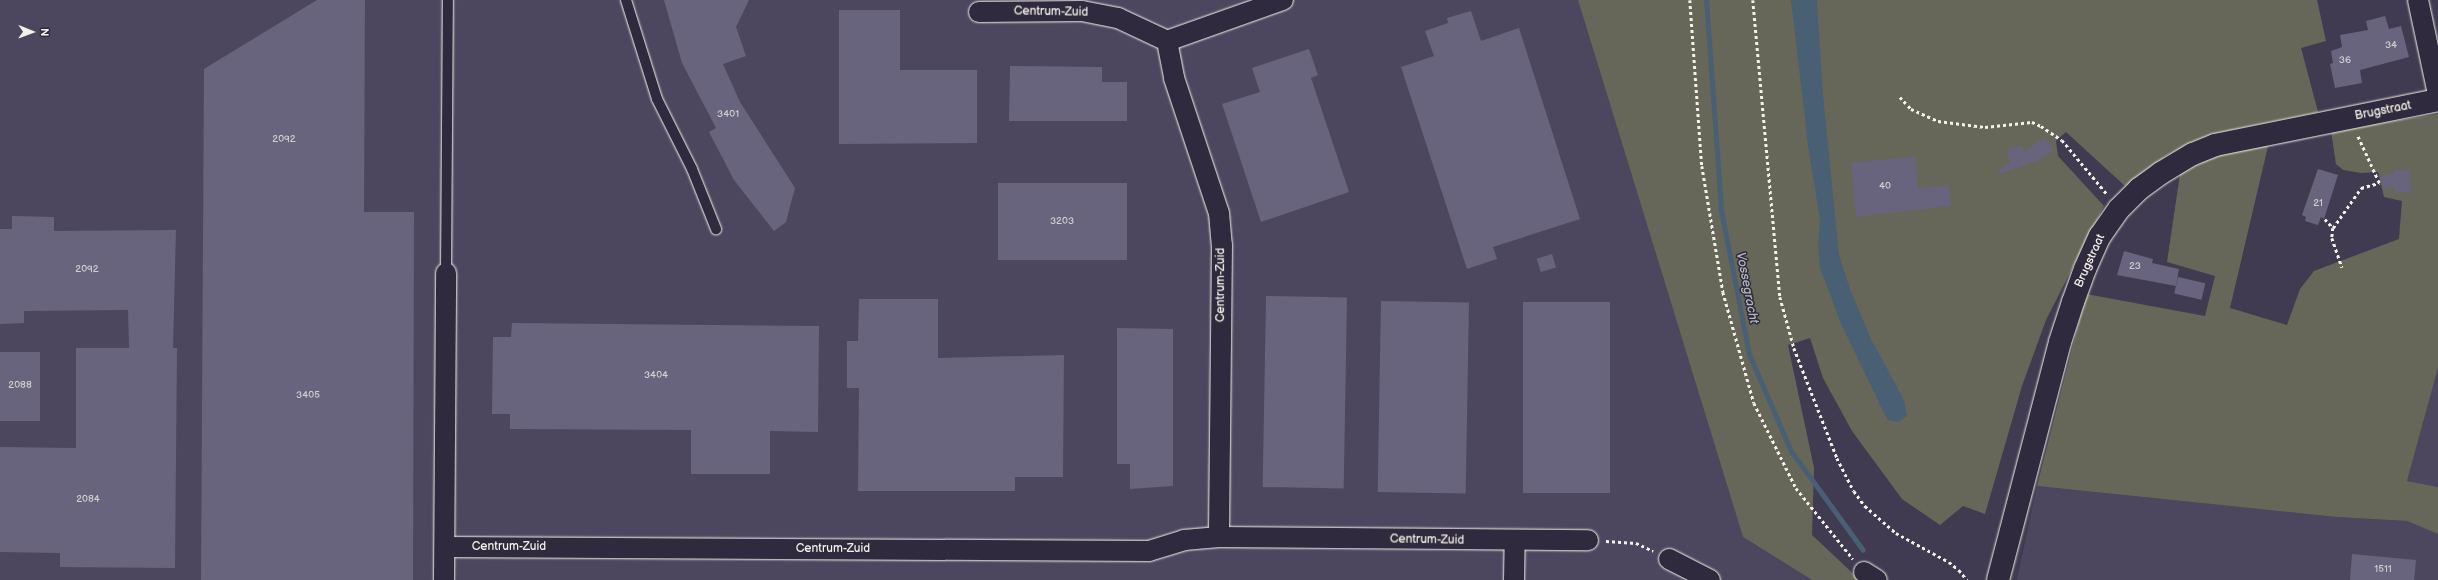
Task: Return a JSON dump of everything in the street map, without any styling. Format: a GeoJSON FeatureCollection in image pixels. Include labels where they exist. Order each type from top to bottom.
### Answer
{"type":"FeatureCollection","features":[{"type":"Feature","properties":{"kind":"street"},"geometry":{"type":"LineString","coordinates":[[1167,41],[1283,0]]}},
{"type":"Feature","properties":{"kind":"street"},"geometry":{"type":"LineString","coordinates":[[2418,0],[2438,94]]}},
{"type":"Feature","properties":{"kind":"street","name":"Centrum-Zuid"},"geometry":{"type":"LineString","coordinates":[[978,12],[1082,11],[1118,18],[1167,41],[1174,78],[1219,219],[1222,245],[1220,537]]}},
{"type":"Feature","properties":{"kind":"street","name":"Brugstraat"},"geometry":{"type":"LineString","coordinates":[[1998,580],[2060,342],[2073,302],[2100,236],[2119,209],[2139,189],[2161,173],[2193,154],[2215,145],[2438,100]]}},
{"type":"Feature","properties":{"kind":"street"},"geometry":{"type":"LineString","coordinates":[[444,580],[446,273]]}},
{"type":"Feature","properties":{"kind":"street","name":"Centrum-Zuid"},"geometry":{"type":"LineString","coordinates":[[445,547],[1149,551],[1184,540],[1220,537],[1515,541],[1588,540]]}},
{"type":"Feature","properties":{"kind":"street"},"geometry":{"type":"LineString","coordinates":[[1514,580],[1515,541]]}},
{"type":"Feature","properties":{"kind":"street"},"geometry":{"type":"LineString","coordinates":[[1669,559],[1710,580]]}},
{"type":"Feature","properties":{"kind":"lane"},"geometry":{"type":"LineString","coordinates":[[446,273],[448,0]]}},
{"type":"Feature","properties":{"kind":"lane"},"geometry":{"type":"LineString","coordinates":[[626,0],[658,99],[692,169],[716,229]]}},
{"type":"Feature","properties":{"kind":"path"},"geometry":{"type":"LineString","coordinates":[[1690,0],[1704,174],[1722,292],[1754,403],[1796,488],[1870,576]]}},
{"type":"Feature","properties":{"kind":"path"},"geometry":{"type":"LineString","coordinates":[[1753,0],[1780,297],[1794,348],[1837,458],[1854,491],[1865,506],[1896,533],[1949,562],[1959,570],[1967,580]]}},
{"type":"Feature","properties":{"kind":"path"},"geometry":{"type":"LineString","coordinates":[[1900,97],[1915,112],[1938,121],[1985,127],[2032,122],[2041,126],[2062,140],[2119,209]]}},
{"type":"Feature","properties":{"kind":"path"},"geometry":{"type":"LineString","coordinates":[[2342,267],[2332,238],[2332,228],[2361,188],[2379,183],[2359,143],[2352,117]]}},
{"type":"Feature","properties":{"kind":"path"},"geometry":{"type":"LineString","coordinates":[[2325,220],[2332,228]]}},
{"type":"Feature","properties":{"kind":"path"},"geometry":{"type":"LineString","coordinates":[[1588,540],[1636,543],[1669,559]]}},
{"type":"Feature","properties":{"kind":"shaded area"},"geometry":{"type":"Polygon","coordinates":[[[0,0],[1578,0],[1743,537],[1812,580],[0,580],[0,0]]]}},
{"type":"Feature","properties":{"kind":"shaded area"},"geometry":{"type":"Polygon","coordinates":[[[2438,368],[2438,487],[2407,481],[2438,368]]]}},
{"type":"Feature","properties":{"kind":"shaded area"},"geometry":{"type":"Polygon","coordinates":[[[2037,486],[2337,517],[2407,521],[2438,534],[2438,580],[2017,580],[2037,486]]]}},
{"type":"Feature","properties":{"kind":"green space"},"geometry":{"type":"Polygon","coordinates":[[[1578,0],[2317,0],[2326,41],[2301,48],[2318,112],[2212,134],[2167,155],[2125,186],[2066,132],[2056,141],[2058,156],[2104,206],[2046,320],[2022,386],[1985,514],[1963,506],[1940,525],[1902,499],[1852,431],[1823,378],[1810,338],[1788,345],[1814,468],[1812,535],[1860,580],[1812,580],[1743,537],[1578,0]]]}},
{"type":"Feature","properties":{"kind":"green space"},"geometry":{"type":"Polygon","coordinates":[[[2438,114],[2438,368],[2407,481],[2438,487],[2438,534],[2407,521],[2337,517],[2037,486],[2086,294],[2205,316],[2215,276],[2167,262],[2180,174],[2210,158],[2269,142],[2230,308],[2287,325],[2300,289],[2314,271],[2399,239],[2402,201],[2384,197],[2378,172],[2361,173],[2343,170],[2336,164],[2331,131],[2438,114]]]}},
{"type":"Feature","properties":{"kind":"water"},"geometry":{"type":"Polygon","coordinates":[[[1791,0],[1817,0],[1823,95],[1839,255],[1850,289],[1871,339],[1904,400],[1907,416],[1898,422],[1888,420],[1885,415],[1842,326],[1820,268],[1818,245],[1820,221],[1808,145],[1791,0]]]}},
{"type":"Feature","properties":{"kind":"building"},"geometry":{"type":"Polygon","coordinates":[[[317,0],[365,0],[364,212],[414,212],[413,580],[201,580],[204,69],[317,0]]]}},
{"type":"Feature","properties":{"kind":"building"},"geometry":{"type":"Polygon","coordinates":[[[664,0],[749,0],[736,27],[746,56],[723,64],[740,102],[795,188],[786,222],[774,231],[734,180],[709,132],[716,128],[682,63],[664,0]]]}},
{"type":"Feature","properties":{"kind":"building"},"geometry":{"type":"Polygon","coordinates":[[[839,10],[900,10],[900,70],[977,70],[977,143],[839,144],[839,10]]]}},
{"type":"Feature","properties":{"kind":"building"},"geometry":{"type":"Polygon","coordinates":[[[1471,11],[1481,41],[1519,28],[1580,219],[1493,247],[1497,259],[1467,269],[1401,67],[1434,56],[1425,31],[1448,23],[1447,18],[1471,11]]]}},
{"type":"Feature","properties":{"kind":"building"},"geometry":{"type":"Polygon","coordinates":[[[2385,16],[2389,29],[2401,26],[2409,57],[2360,70],[2362,83],[2335,88],[2330,64],[2333,63],[2331,51],[2342,47],[2340,35],[2368,30],[2366,21],[2385,16]]]}},
{"type":"Feature","properties":{"kind":"building"},"geometry":{"type":"Polygon","coordinates":[[[1309,49],[1318,75],[1311,78],[1349,192],[1261,222],[1222,104],[1260,92],[1252,68],[1309,49]]]}},
{"type":"Feature","properties":{"kind":"building"},"geometry":{"type":"Polygon","coordinates":[[[1010,66],[1102,67],[1102,82],[1127,82],[1127,121],[1009,121],[1010,66]]]}},
{"type":"Feature","properties":{"kind":"building"},"geometry":{"type":"Polygon","coordinates":[[[2045,137],[2054,150],[2040,160],[1999,174],[1998,171],[2010,163],[2006,150],[2022,145],[2024,152],[2045,137]]]}},
{"type":"Feature","properties":{"kind":"building"},"geometry":{"type":"Polygon","coordinates":[[[1915,157],[1918,188],[1949,185],[1951,206],[1856,217],[1851,162],[1915,157]]]}},
{"type":"Feature","properties":{"kind":"building"},"geometry":{"type":"Polygon","coordinates":[[[2318,169],[2338,175],[2324,219],[2321,217],[2318,225],[2305,221],[2306,217],[2302,215],[2318,169]]]}},
{"type":"Feature","properties":{"kind":"building"},"geometry":{"type":"Polygon","coordinates":[[[2409,169],[2411,192],[2395,193],[2395,187],[2384,189],[2380,177],[2394,173],[2394,170],[2409,169]]]}},
{"type":"Feature","properties":{"kind":"building"},"geometry":{"type":"Polygon","coordinates":[[[998,183],[1127,183],[1127,260],[998,260],[998,183]]]}},
{"type":"Feature","properties":{"kind":"building"},"geometry":{"type":"Polygon","coordinates":[[[12,216],[54,217],[54,231],[176,230],[173,348],[177,348],[175,568],[60,567],[60,553],[0,552],[0,447],[76,448],[76,348],[129,348],[128,310],[24,311],[24,323],[0,324],[0,229],[12,229],[12,216]]]}},
{"type":"Feature","properties":{"kind":"building"},"geometry":{"type":"Polygon","coordinates":[[[2124,251],[2153,259],[2152,263],[2179,269],[2176,286],[2117,275],[2124,251]]]}},
{"type":"Feature","properties":{"kind":"building"},"geometry":{"type":"Polygon","coordinates":[[[1552,254],[1556,267],[1541,272],[1537,259],[1552,254]]]}},
{"type":"Feature","properties":{"kind":"building"},"geometry":{"type":"Polygon","coordinates":[[[2178,277],[2205,283],[2201,300],[2174,294],[2178,277]]]}},
{"type":"Feature","properties":{"kind":"building"},"geometry":{"type":"Polygon","coordinates":[[[1266,296],[1347,297],[1344,488],[1263,487],[1266,296]]]}},
{"type":"Feature","properties":{"kind":"building"},"geometry":{"type":"Polygon","coordinates":[[[859,299],[938,299],[938,358],[1064,355],[1063,477],[1015,477],[1015,491],[858,491],[859,388],[847,388],[847,341],[858,341],[859,299]]]}},
{"type":"Feature","properties":{"kind":"building"},"geometry":{"type":"Polygon","coordinates":[[[1381,301],[1469,303],[1466,494],[1378,492],[1381,301]]]}},
{"type":"Feature","properties":{"kind":"building"},"geometry":{"type":"Polygon","coordinates":[[[1523,302],[1610,302],[1610,493],[1523,493],[1523,302]]]}},
{"type":"Feature","properties":{"kind":"building"},"geometry":{"type":"Polygon","coordinates":[[[512,323],[819,326],[818,432],[770,431],[770,474],[691,474],[691,430],[510,429],[510,414],[492,414],[493,337],[511,337],[512,323]]]}},
{"type":"Feature","properties":{"kind":"building"},"geometry":{"type":"Polygon","coordinates":[[[1117,328],[1173,329],[1173,486],[1130,489],[1130,464],[1117,464],[1117,328]]]}},
{"type":"Feature","properties":{"kind":"building"},"geometry":{"type":"Polygon","coordinates":[[[0,352],[40,352],[40,421],[0,421],[0,352]]]}},
{"type":"Feature","properties":{"kind":"building"},"geometry":{"type":"Polygon","coordinates":[[[2352,554],[2416,560],[2414,580],[2350,580],[2352,554]]]}},
{"type":"Feature","properties":{"kind":"waterway","name":"Vossegracht"},"geometry":{"type":"LineString","coordinates":[[1706,0],[1721,210],[1749,354],[1791,451],[1863,550]]}}]}
